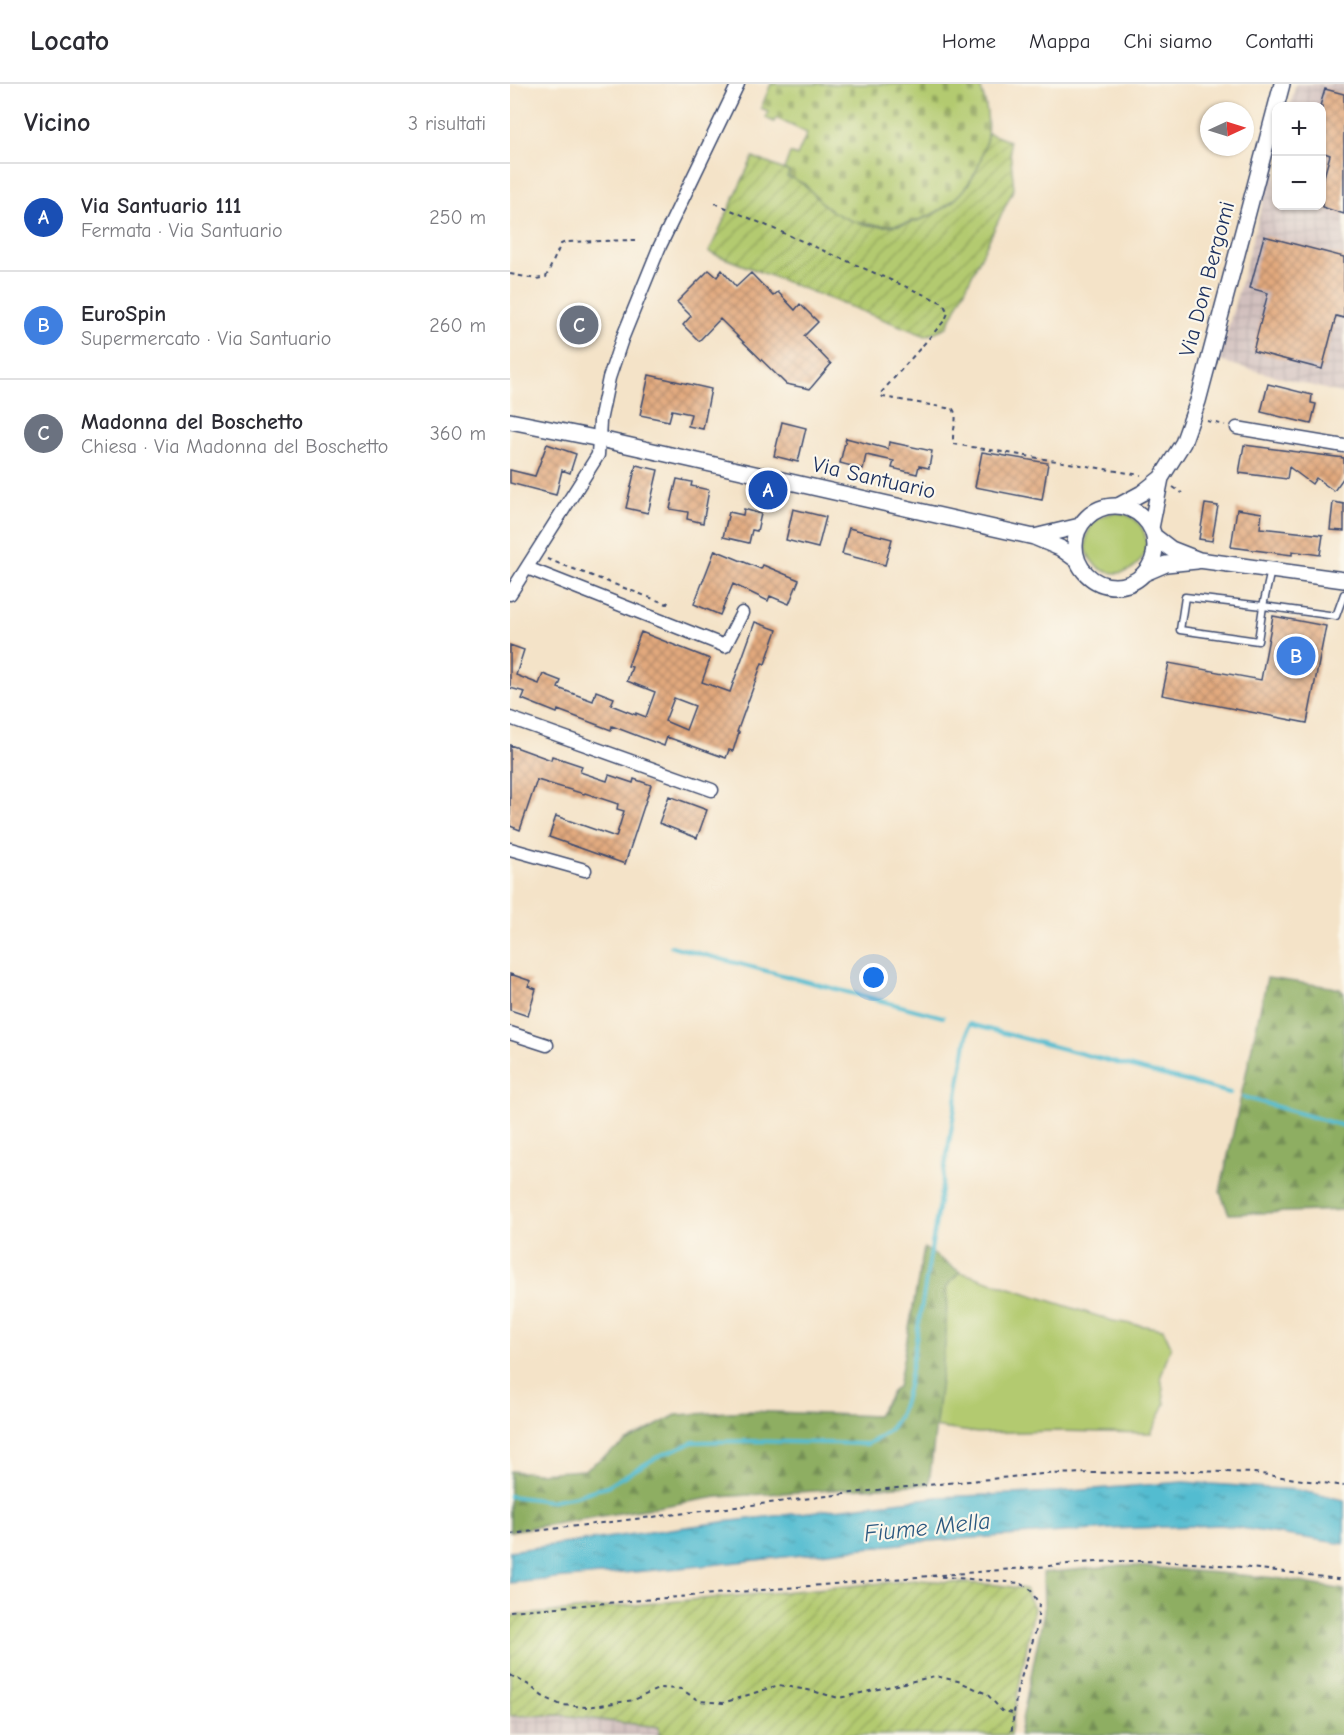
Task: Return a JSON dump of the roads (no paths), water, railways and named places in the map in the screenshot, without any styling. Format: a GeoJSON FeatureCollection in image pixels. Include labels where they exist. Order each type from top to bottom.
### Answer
{"type":"FeatureCollection","features":[{"type":"Feature","properties":{"kind":"street"},"geometry":{"type":"LineString","coordinates":[[510,594],[598,455],[600,421],[609,378],[622,339],[658,248],[738,84]]}},
{"type":"Feature","properties":{"kind":"street","name":"Via Don Bergomi"},"geometry":{"type":"LineString","coordinates":[[1118,506],[1142,493],[1153,476],[1183,443],[1198,401],[1281,84]]}},
{"type":"Feature","properties":{"kind":"street","name":"Via Santuario"},"geometry":{"type":"LineString","coordinates":[[510,421],[1034,537],[1060,548],[1078,561]]}},
{"type":"Feature","properties":{"kind":"street"},"geometry":{"type":"LineString","coordinates":[[1237,428],[1344,446]]}},
{"type":"Feature","properties":{"kind":"street","name":"Via Don Bergomi"},"geometry":{"type":"LineString","coordinates":[[1152,532],[1153,476]]}},
{"type":"Feature","properties":{"kind":"street"},"geometry":{"type":"LineString","coordinates":[[1199,560],[1166,564],[1145,573],[1134,581],[1108,585],[1090,576],[1078,561],[1075,549],[1076,537],[1080,526],[1090,515],[1103,508],[1118,506],[1131,509],[1142,517],[1152,532],[1171,549],[1199,560],[1344,580]]}},
{"type":"Feature","properties":{"kind":"street","name":"Via Santuario"},"geometry":{"type":"LineString","coordinates":[[1034,537],[1080,526]]}},
{"type":"Feature","properties":{"kind":"street"},"geometry":{"type":"LineString","coordinates":[[1145,573],[1152,562],[1155,549],[1152,532]]}},
{"type":"Feature","properties":{"kind":"street"},"geometry":{"type":"LineString","coordinates":[[528,568],[725,646],[742,613]]}},
{"type":"Feature","properties":{"kind":"street"},"geometry":{"type":"LineString","coordinates":[[510,718],[712,790]]}},
{"type":"Feature","properties":{"kind":"street"},"geometry":{"type":"LineString","coordinates":[[510,849],[585,870]]}},
{"type":"Feature","properties":{"kind":"street"},"geometry":{"type":"LineString","coordinates":[[510,1033],[546,1045]]}},
{"type":"Feature","properties":{"kind":"lane"},"geometry":{"type":"LineString","coordinates":[[1271,570],[1263,606],[1258,640],[1180,630],[1185,597],[1263,606],[1336,616],[1344,594]]}},
{"type":"Feature","properties":{"kind":"water","name":"Fiume Mella"},"geometry":{"type":"Polygon","coordinates":[[[1183,1482],[1297,1490],[1344,1500],[1344,1544],[1221,1525],[1109,1529],[927,1541],[701,1566],[510,1583],[510,1551],[723,1522],[938,1497],[1057,1492],[1183,1482]]]}},
{"type":"Feature","properties":{"kind":"waterway"},"geometry":{"type":"LineString","coordinates":[[671,946],[943,1017]]}},
{"type":"Feature","properties":{"kind":"waterway"},"geometry":{"type":"LineString","coordinates":[[510,1496],[549,1501],[576,1496],[607,1486],[661,1455],[693,1442],[867,1444],[892,1427],[901,1411],[909,1381],[969,1024],[1230,1093]]}},
{"type":"Feature","properties":{"kind":"waterway"},"geometry":{"type":"LineString","coordinates":[[1243,1097],[1344,1126]]}},
{"type":"Feature","properties":{"kind":"place","name":"Madonna del Boschetto"},"geometry":{"type":"Point","coordinates":[579,325]}},
{"type":"Feature","properties":{"kind":"place","name":"Via Santuario 111"},"geometry":{"type":"Point","coordinates":[768,490]}},
{"type":"Feature","properties":{"kind":"place","name":"EuroSpin"},"geometry":{"type":"Point","coordinates":[1296,656]}}]}
